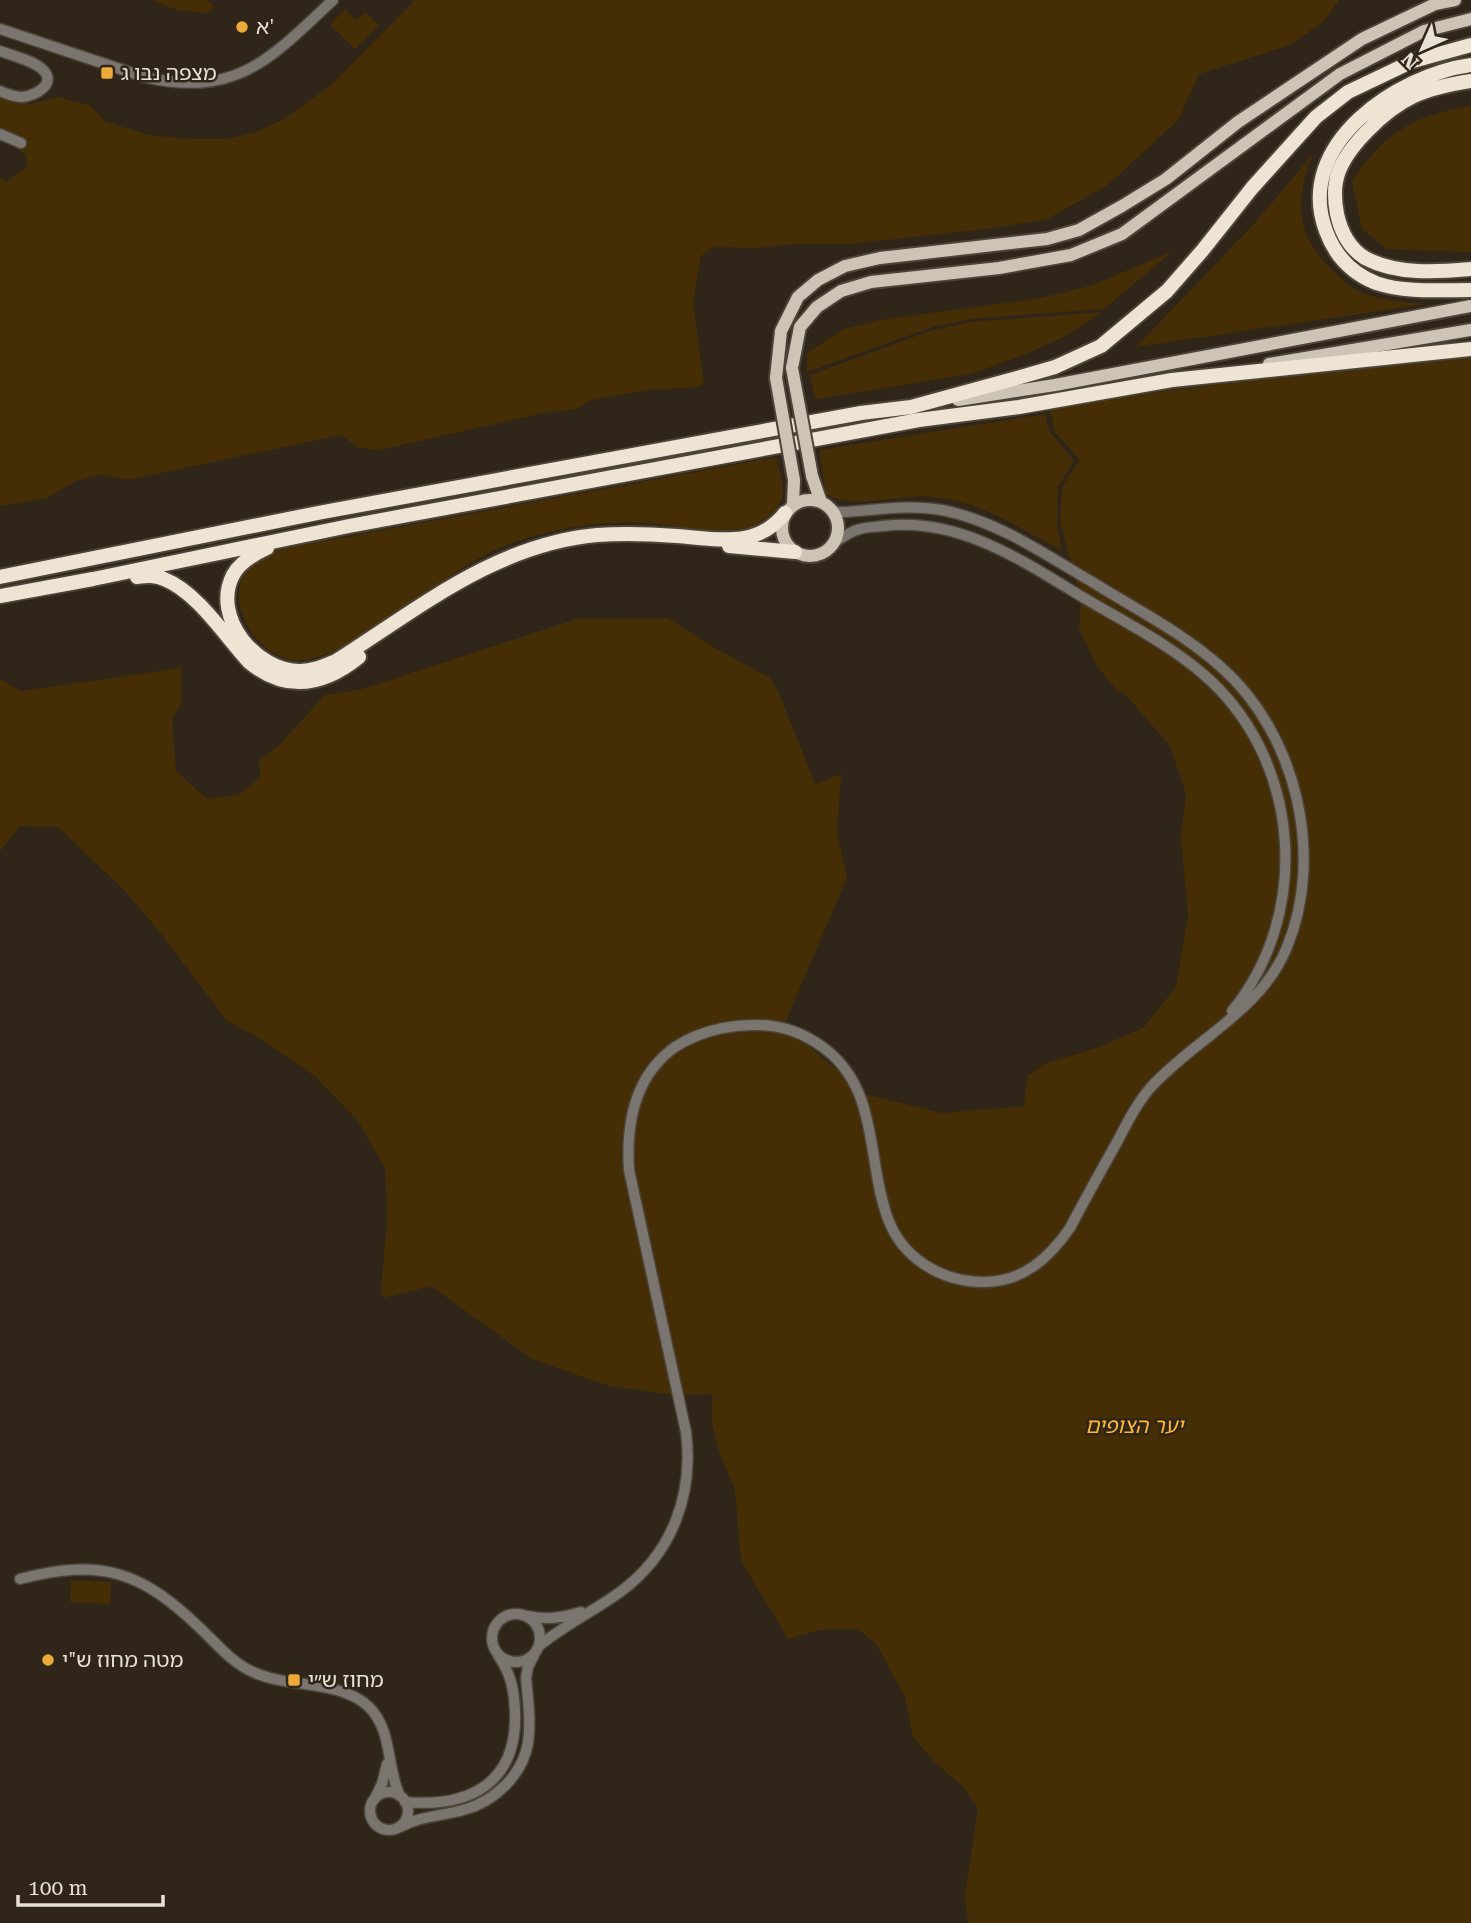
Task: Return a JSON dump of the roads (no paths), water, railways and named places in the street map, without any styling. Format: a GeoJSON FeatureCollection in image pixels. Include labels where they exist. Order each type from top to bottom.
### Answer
{"type":"FeatureCollection","features":[{"type":"Feature","properties":{"kind":"highway"},"geometry":{"type":"LineString","coordinates":[[0,577],[323,512],[861,413],[911,407],[1055,367],[1101,346],[1167,291],[1252,188],[1316,117],[1348,92],[1413,61],[1471,45]]}},
{"type":"Feature","properties":{"kind":"highway"},"geometry":{"type":"LineString","coordinates":[[1471,65],[1421,78],[1402,86],[1370,109],[1343,137],[1334,152],[1325,169],[1320,196],[1322,222],[1328,237],[1340,259],[1362,276],[1387,286],[1408,289],[1471,290]]}},
{"type":"Feature","properties":{"kind":"highway"},"geometry":{"type":"LineString","coordinates":[[1471,81],[1414,96],[1392,109],[1368,131],[1344,160],[1336,181],[1334,197],[1344,235],[1362,256],[1403,269],[1471,269]]}},
{"type":"Feature","properties":{"kind":"highway"},"geometry":{"type":"LineString","coordinates":[[0,596],[349,526],[919,420],[1019,407],[1172,380],[1471,349]]}},
{"type":"Feature","properties":{"kind":"highway"},"geometry":{"type":"LineString","coordinates":[[349,526],[270,547],[255,554],[237,569],[230,586],[229,605],[232,618],[245,644],[273,667],[302,671],[318,669],[336,661],[460,580],[482,568],[553,542],[610,535],[713,540],[754,537],[776,525],[789,509]]}},
{"type":"Feature","properties":{"kind":"highway"},"geometry":{"type":"LineString","coordinates":[[679,537],[723,545],[795,552]]}},
{"type":"Feature","properties":{"kind":"highway"},"geometry":{"type":"LineString","coordinates":[[93,579],[153,576],[164,579],[190,597],[248,662],[270,677],[291,682],[312,682],[337,673],[410,614]]}},
{"type":"Feature","properties":{"kind":"main road"},"geometry":{"type":"LineString","coordinates":[[1455,0],[1435,4],[1390,24],[1321,64],[1238,121],[1166,179],[1079,230],[1047,239],[880,258],[845,265],[818,280],[798,297],[781,331],[776,378],[794,480],[789,509],[782,521],[784,539],[795,552],[812,556],[828,550],[837,535],[836,518],[823,503],[812,476],[792,368],[800,327],[817,307],[841,291],[871,282],[999,268],[1071,256],[1122,234],[1340,74],[1424,31],[1471,19]]}},
{"type":"Feature","properties":{"kind":"main road"},"geometry":{"type":"LineString","coordinates":[[911,407],[1055,384],[1471,306]]}},
{"type":"Feature","properties":{"kind":"main road"},"geometry":{"type":"LineString","coordinates":[[1172,380],[1471,330]]}},
{"type":"Feature","properties":{"kind":"main road"},"geometry":{"type":"LineString","coordinates":[[789,509],[807,500],[823,503]]}},
{"type":"Feature","properties":{"kind":"street"},"geometry":{"type":"LineString","coordinates":[[0,29],[144,77],[164,82],[203,83],[236,76],[265,61],[333,0]]}},
{"type":"Feature","properties":{"kind":"street"},"geometry":{"type":"LineString","coordinates":[[0,51],[41,68],[47,75],[47,82],[42,90],[28,96],[10,96],[0,91]]}},
{"type":"Feature","properties":{"kind":"street"},"geometry":{"type":"LineString","coordinates":[[0,134],[21,143]]}},
{"type":"Feature","properties":{"kind":"street"},"geometry":{"type":"LineString","coordinates":[[499,1655],[505,1660],[521,1662],[560,1630],[634,1581],[663,1548],[672,1532],[684,1496],[687,1474],[686,1435],[629,1170],[628,1153],[631,1117],[636,1099],[644,1081],[667,1054],[699,1034],[741,1025],[780,1027],[798,1033],[823,1047],[845,1068],[860,1095],[870,1127],[887,1216],[899,1240],[919,1261],[937,1272],[957,1279],[1000,1281],[1031,1270],[1060,1242],[1136,1106],[1152,1086],[1246,1005],[1276,968],[1286,951],[1295,926],[1302,882],[1302,832],[1299,808],[1286,761],[1275,738],[1248,696],[1222,667],[1166,626],[1018,538],[976,520],[941,510],[895,507],[836,512],[823,503]]}},
{"type":"Feature","properties":{"kind":"street"},"geometry":{"type":"LineString","coordinates":[[834,543],[855,530],[896,524],[938,527],[970,537],[1010,554],[1157,640],[1210,680],[1235,707],[1260,746],[1269,767],[1282,812],[1286,870],[1278,922],[1265,961],[1247,992],[1210,1035]]}},
{"type":"Feature","properties":{"kind":"street"},"geometry":{"type":"LineString","coordinates":[[20,1579],[78,1569],[113,1573],[148,1585],[179,1608],[246,1669],[266,1678],[345,1693],[358,1699],[368,1706],[380,1722],[387,1740],[393,1780],[408,1812],[400,1827]]}},
{"type":"Feature","properties":{"kind":"street"},"geometry":{"type":"LineString","coordinates":[[373,1801],[382,1793],[388,1792],[403,1799],[427,1802],[469,1795],[487,1785],[505,1764],[515,1741],[514,1695],[508,1670],[492,1640],[497,1623],[512,1614],[543,1620],[556,1619],[600,1604]]}},
{"type":"Feature","properties":{"kind":"street"},"geometry":{"type":"LineString","coordinates":[[389,1757],[382,1784],[370,1806],[370,1818],[378,1827],[389,1831],[418,1818],[473,1808],[496,1795],[506,1785],[524,1757],[528,1743],[526,1678],[540,1634],[537,1626],[525,1615]]}},
{"type":"Feature","properties":{"kind":"place","name":"א'"},"geometry":{"type":"Point","coordinates":[242,27]}},
{"type":"Feature","properties":{"kind":"place","name":"מצפה נבו ג"},"geometry":{"type":"Point","coordinates":[107,73]}},
{"type":"Feature","properties":{"kind":"place","name":"מטה מחוז ש\"י"},"geometry":{"type":"Point","coordinates":[48,1660]}},
{"type":"Feature","properties":{"kind":"place","name":"מחוז ש״י"},"geometry":{"type":"Point","coordinates":[294,1680]}},
{"type":"Feature","properties":{"kind":"park label","name":"יער הצופים"},"geometry":{"type":"Point","coordinates":[1134,1426]}}]}
